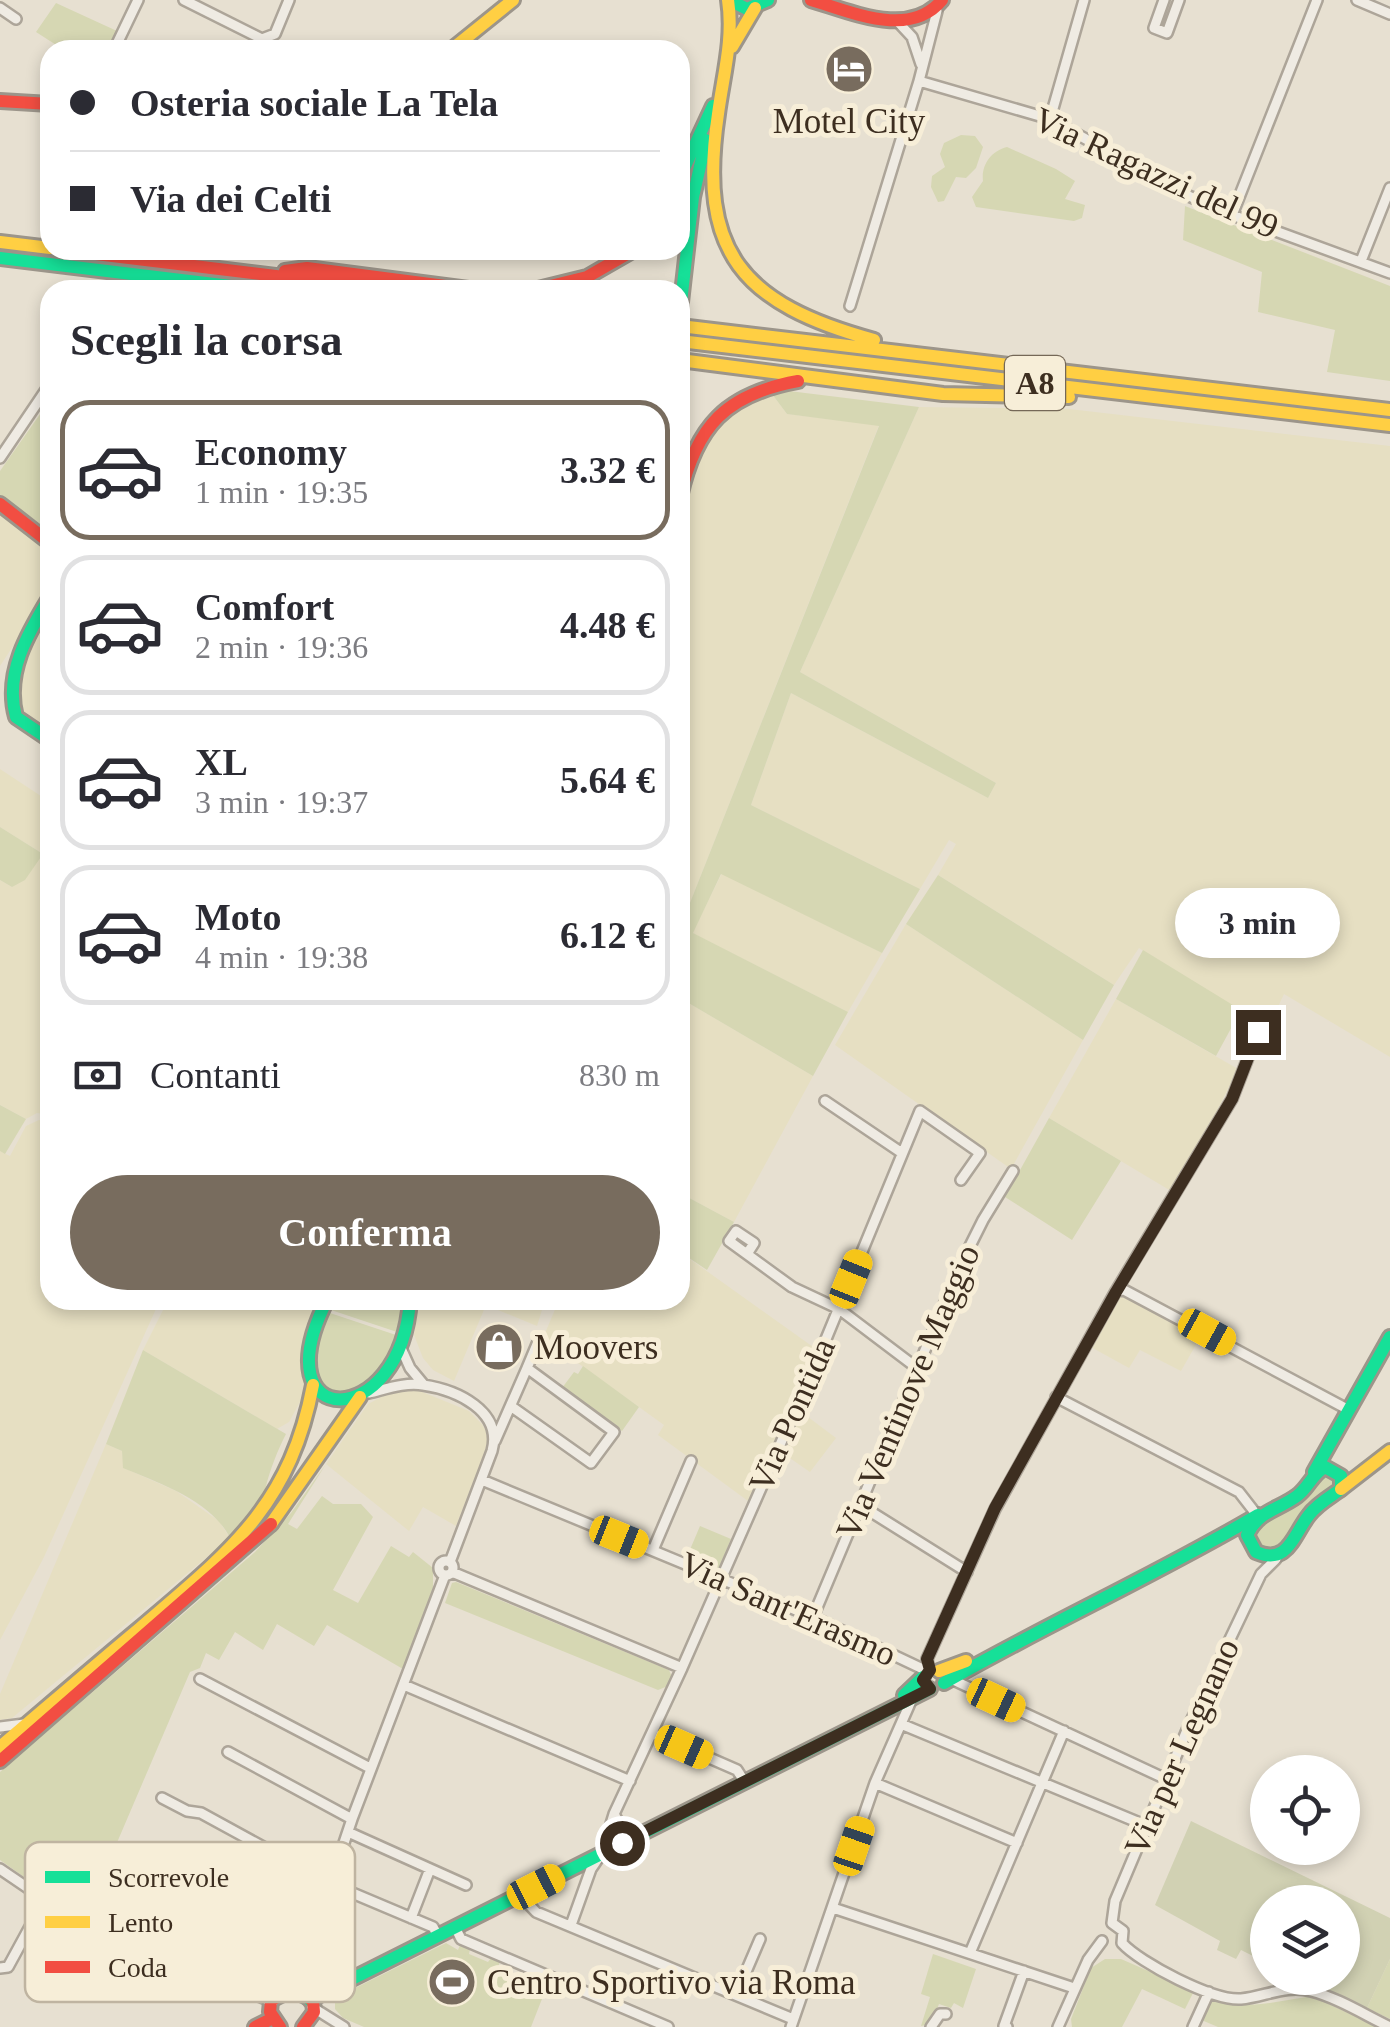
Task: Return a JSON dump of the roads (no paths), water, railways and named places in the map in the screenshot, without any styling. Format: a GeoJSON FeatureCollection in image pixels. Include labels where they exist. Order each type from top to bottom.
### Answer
{"type":"FeatureCollection","features":[{"type":"Feature","properties":{"kind":"main road"},"geometry":{"type":"LineString","coordinates":[[473,40],[513,0]]}},
{"type":"Feature","properties":{"kind":"main road"},"geometry":{"type":"LineString","coordinates":[[474,40],[523,0]]}},
{"type":"Feature","properties":{"kind":"main road"},"geometry":{"type":"LineString","coordinates":[[728,0],[740,8],[754,8],[768,0]]}},
{"type":"Feature","properties":{"kind":"main road"},"geometry":{"type":"LineString","coordinates":[[728,0],[728,56],[712,151],[712,202],[723,242],[745,275],[784,308],[827,328],[936,354]]}},
{"type":"Feature","properties":{"kind":"main road"},"geometry":{"type":"LineString","coordinates":[[811,0],[916,21],[928,17],[940,4]]}},
{"type":"Feature","properties":{"kind":"main road"},"geometry":{"type":"LineString","coordinates":[[728,56],[754,8]]}},
{"type":"Feature","properties":{"kind":"main road"},"geometry":{"type":"LineString","coordinates":[[690,156],[721,89]]}},
{"type":"Feature","properties":{"kind":"main road"},"geometry":{"type":"LineString","coordinates":[[690,229],[704,144],[721,89]]}},
{"type":"Feature","properties":{"kind":"main road"},"geometry":{"type":"LineString","coordinates":[[0,101],[40,103]]}},
{"type":"Feature","properties":{"kind":"main road"},"geometry":{"type":"LineString","coordinates":[[0,242],[40,247]]}},
{"type":"Feature","properties":{"kind":"main road"},"geometry":{"type":"LineString","coordinates":[[0,258],[179,280]]}},
{"type":"Feature","properties":{"kind":"main road"},"geometry":{"type":"LineString","coordinates":[[148,260],[312,280]]}},
{"type":"Feature","properties":{"kind":"main road"},"geometry":{"type":"LineString","coordinates":[[580,280],[619,260]]}},
{"type":"Feature","properties":{"kind":"main road"},"geometry":{"type":"LineString","coordinates":[[266,274],[307,268],[399,280]]}},
{"type":"Feature","properties":{"kind":"main road","name":"A8"},"geometry":{"type":"LineString","coordinates":[[690,327],[1390,410]]}},
{"type":"Feature","properties":{"kind":"main road","name":"A8"},"geometry":{"type":"LineString","coordinates":[[690,341],[1390,426]]}},
{"type":"Feature","properties":{"kind":"main road"},"geometry":{"type":"LineString","coordinates":[[690,361],[892,387]]}},
{"type":"Feature","properties":{"kind":"main road"},"geometry":{"type":"LineString","coordinates":[[690,458],[724,409],[760,387],[804,380],[993,397],[1212,404]]}},
{"type":"Feature","properties":{"kind":"main road"},"geometry":{"type":"LineString","coordinates":[[0,504],[40,535]]}},
{"type":"Feature","properties":{"kind":"main road"},"geometry":{"type":"LineString","coordinates":[[40,612],[9,660],[0,686],[14,715],[40,733]]}},
{"type":"Feature","properties":{"kind":"main road"},"geometry":{"type":"LineString","coordinates":[[0,1746],[222,1558],[249,1529],[306,1426],[314,1386],[310,1363],[323,1310]]}},
{"type":"Feature","properties":{"kind":"main road"},"geometry":{"type":"LineString","coordinates":[[0,1761],[264,1533],[402,1346],[408,1310]]}},
{"type":"Feature","properties":{"kind":"main road"},"geometry":{"type":"LineString","coordinates":[[355,1980],[798,1753],[935,1677],[1202,1548],[1255,1513],[1303,1491],[1390,1337]]}},
{"type":"Feature","properties":{"kind":"main road"},"geometry":{"type":"LineString","coordinates":[[314,1386],[335,1401],[348,1402],[363,1395]]}},
{"type":"Feature","properties":{"kind":"main road"},"geometry":{"type":"LineString","coordinates":[[1331,1445],[1328,1459],[1343,1482],[1340,1489]]}},
{"type":"Feature","properties":{"kind":"main road"},"geometry":{"type":"LineString","coordinates":[[1202,1548],[1234,1542],[1256,1552],[1281,1555],[1312,1512],[1390,1451]]}},
{"type":"Feature","properties":{"kind":"main road"},"geometry":{"type":"LineString","coordinates":[[1314,1472],[1319,1468],[1373,1461]]}},
{"type":"Feature","properties":{"kind":"main road"},"geometry":{"type":"LineString","coordinates":[[1255,1513],[1248,1535],[1256,1552]]}},
{"type":"Feature","properties":{"kind":"main road"},"geometry":{"type":"LineString","coordinates":[[798,1753],[912,1699],[935,1677]]}},
{"type":"Feature","properties":{"kind":"main road"},"geometry":{"type":"LineString","coordinates":[[255,2027],[276,2022],[272,2002]]}},
{"type":"Feature","properties":{"kind":"main road"},"geometry":{"type":"LineString","coordinates":[[303,2027],[312,2016],[311,2003]]}},
{"type":"Feature","properties":{"kind":"street"},"geometry":{"type":"LineString","coordinates":[[119,40],[138,0]]}},
{"type":"Feature","properties":{"kind":"street"},"geometry":{"type":"LineString","coordinates":[[184,0],[262,39],[275,34],[289,0]]}},
{"type":"Feature","properties":{"kind":"street"},"geometry":{"type":"LineString","coordinates":[[1050,119],[1084,0]]}},
{"type":"Feature","properties":{"kind":"street"},"geometry":{"type":"LineString","coordinates":[[1164,0],[1154,28],[1167,33],[1179,0]]}},
{"type":"Feature","properties":{"kind":"street"},"geometry":{"type":"LineString","coordinates":[[1232,215],[1317,0]]}},
{"type":"Feature","properties":{"kind":"street"},"geometry":{"type":"LineString","coordinates":[[1357,0],[1390,14]]}},
{"type":"Feature","properties":{"kind":"street"},"geometry":{"type":"LineString","coordinates":[[850,306],[940,4]]}},
{"type":"Feature","properties":{"kind":"street"},"geometry":{"type":"LineString","coordinates":[[0,8],[16,19]]}},
{"type":"Feature","properties":{"kind":"street"},"geometry":{"type":"LineString","coordinates":[[896,20],[912,37],[922,68]]}},
{"type":"Feature","properties":{"kind":"street","name":"Via Ragazzi del 99"},"geometry":{"type":"LineString","coordinates":[[919,82],[1050,119],[1182,193],[1390,273]]}},
{"type":"Feature","properties":{"kind":"street"},"geometry":{"type":"LineString","coordinates":[[1361,261],[1390,188]]}},
{"type":"Feature","properties":{"kind":"street"},"geometry":{"type":"LineString","coordinates":[[0,458],[40,399]]}},
{"type":"Feature","properties":{"kind":"street"},"geometry":{"type":"LineString","coordinates":[[935,1677],[927,1659],[995,1508],[1116,1292],[1232,1099],[1258,1032]]}},
{"type":"Feature","properties":{"kind":"street"},"geometry":{"type":"LineString","coordinates":[[825,1101],[902,1153]]}},
{"type":"Feature","properties":{"kind":"street","name":"Via Pontida"},"geometry":{"type":"LineString","coordinates":[[571,1925],[614,1814],[839,1309],[920,1111],[980,1153],[960,1180]]}},
{"type":"Feature","properties":{"kind":"street","name":"Via Ventinove Maggio"},"geometry":{"type":"LineString","coordinates":[[812,1618],[972,1240],[1013,1171]]}},
{"type":"Feature","properties":{"kind":"street"},"geometry":{"type":"LineString","coordinates":[[747,1254],[792,1287],[839,1309],[917,1368]]}},
{"type":"Feature","properties":{"kind":"street"},"geometry":{"type":"LineString","coordinates":[[1116,1292],[1124,1290],[1207,1332],[1349,1410]]}},
{"type":"Feature","properties":{"kind":"street"},"geometry":{"type":"LineString","coordinates":[[345,1842],[495,1441],[540,1337]]}},
{"type":"Feature","properties":{"kind":"street"},"geometry":{"type":"LineString","coordinates":[[402,1346],[410,1368],[424,1385]]}},
{"type":"Feature","properties":{"kind":"street"},"geometry":{"type":"LineString","coordinates":[[512,1407],[591,1463],[614,1432],[527,1368]]}},
{"type":"Feature","properties":{"kind":"street"},"geometry":{"type":"LineString","coordinates":[[363,1395],[402,1385],[424,1385],[478,1407],[493,1424],[495,1441]]}},
{"type":"Feature","properties":{"kind":"street"},"geometry":{"type":"LineString","coordinates":[[1056,1397],[1238,1492],[1255,1513]]}},
{"type":"Feature","properties":{"kind":"street"},"geometry":{"type":"LineString","coordinates":[[652,1550],[690,1461]]}},
{"type":"Feature","properties":{"kind":"street","name":"Via Sant'Erasmo"},"geometry":{"type":"LineString","coordinates":[[482,1480],[812,1618],[1166,1780]]}},
{"type":"Feature","properties":{"kind":"street"},"geometry":{"type":"LineString","coordinates":[[860,1505],[967,1572]]}},
{"type":"Feature","properties":{"kind":"street"},"geometry":{"type":"LineString","coordinates":[[1256,1552],[1262,1560],[1261,1574]]}},
{"type":"Feature","properties":{"kind":"street","name":"Via per Legnano"},"geometry":{"type":"LineString","coordinates":[[1112,1924],[1115,1900],[1166,1780],[1261,1574],[1281,1555]]}},
{"type":"Feature","properties":{"kind":"street"},"geometry":{"type":"LineString","coordinates":[[449,1570],[682,1668]]}},
{"type":"Feature","properties":{"kind":"street"},"geometry":{"type":"LineString","coordinates":[[200,1679],[370,1768]]}},
{"type":"Feature","properties":{"kind":"street"},"geometry":{"type":"LineString","coordinates":[[404,1685],[630,1781]]}},
{"type":"Feature","properties":{"kind":"street"},"geometry":{"type":"LineString","coordinates":[[520,1895],[536,1912],[736,1995],[792,2023],[875,1783],[912,1699]]}},
{"type":"Feature","properties":{"kind":"street"},"geometry":{"type":"LineString","coordinates":[[0,1727],[27,1724]]}},
{"type":"Feature","properties":{"kind":"street"},"geometry":{"type":"LineString","coordinates":[[901,1724],[1147,1826]]}},
{"type":"Feature","properties":{"kind":"street"},"geometry":{"type":"LineString","coordinates":[[652,1732],[737,1770],[744,1781]]}},
{"type":"Feature","properties":{"kind":"street"},"geometry":{"type":"LineString","coordinates":[[970,1953],[1064,1732]]}},
{"type":"Feature","properties":{"kind":"street"},"geometry":{"type":"LineString","coordinates":[[228,1752],[352,1818]]}},
{"type":"Feature","properties":{"kind":"street"},"geometry":{"type":"LineString","coordinates":[[875,1783],[1017,1843]]}},
{"type":"Feature","properties":{"kind":"street"},"geometry":{"type":"LineString","coordinates":[[162,1798],[253,1842]]}},
{"type":"Feature","properties":{"kind":"street"},"geometry":{"type":"LineString","coordinates":[[614,1814],[628,1840]]}},
{"type":"Feature","properties":{"kind":"street"},"geometry":{"type":"LineString","coordinates":[[348,1832],[466,1885]]}},
{"type":"Feature","properties":{"kind":"street"},"geometry":{"type":"LineString","coordinates":[[0,1869],[25,1887]]}},
{"type":"Feature","properties":{"kind":"street"},"geometry":{"type":"LineString","coordinates":[[410,1918],[430,1870]]}},
{"type":"Feature","properties":{"kind":"street"},"geometry":{"type":"LineString","coordinates":[[355,1894],[433,1927],[438,1936]]}},
{"type":"Feature","properties":{"kind":"street"},"geometry":{"type":"LineString","coordinates":[[833,1908],[1074,1988]]}},
{"type":"Feature","properties":{"kind":"street"},"geometry":{"type":"LineString","coordinates":[[1062,2027],[1074,1988],[1102,1941],[1102,1931],[1112,1924],[1123,1931],[1122,1943],[1133,1955],[1209,1992],[1234,2000],[1285,1990],[1311,1991],[1390,2027]]}},
{"type":"Feature","properties":{"kind":"street"},"geometry":{"type":"LineString","coordinates":[[455,1927],[461,1939],[668,2027]]}},
{"type":"Feature","properties":{"kind":"street"},"geometry":{"type":"LineString","coordinates":[[0,1968],[8,1967],[25,1936]]}},
{"type":"Feature","properties":{"kind":"street"},"geometry":{"type":"LineString","coordinates":[[736,1995],[760,1940]]}},
{"type":"Feature","properties":{"kind":"street"},"geometry":{"type":"LineString","coordinates":[[1102,1941],[1112,1947],[1122,1943]]}},
{"type":"Feature","properties":{"kind":"street"},"geometry":{"type":"LineString","coordinates":[[1008,2027],[1004,2026],[1024,1971]]}},
{"type":"Feature","properties":{"kind":"street"},"geometry":{"type":"LineString","coordinates":[[1193,2027],[1209,1992]]}},
{"type":"Feature","properties":{"kind":"street"},"geometry":{"type":"LineString","coordinates":[[311,2003],[344,2027]]}},
{"type":"Feature","properties":{"kind":"street"},"geometry":{"type":"LineString","coordinates":[[931,2027],[940,2014],[946,2014]]}},
{"type":"Feature","properties":{"kind":"place","name":"Motel City"},"geometry":{"type":"Point","coordinates":[849,69]}},
{"type":"Feature","properties":{"kind":"place","name":"Moovers"},"geometry":{"type":"Point","coordinates":[499,1347]}},
{"type":"Feature","properties":{"kind":"place","name":"Centro Sportivo via Roma"},"geometry":{"type":"Point","coordinates":[452,1982]}}]}
